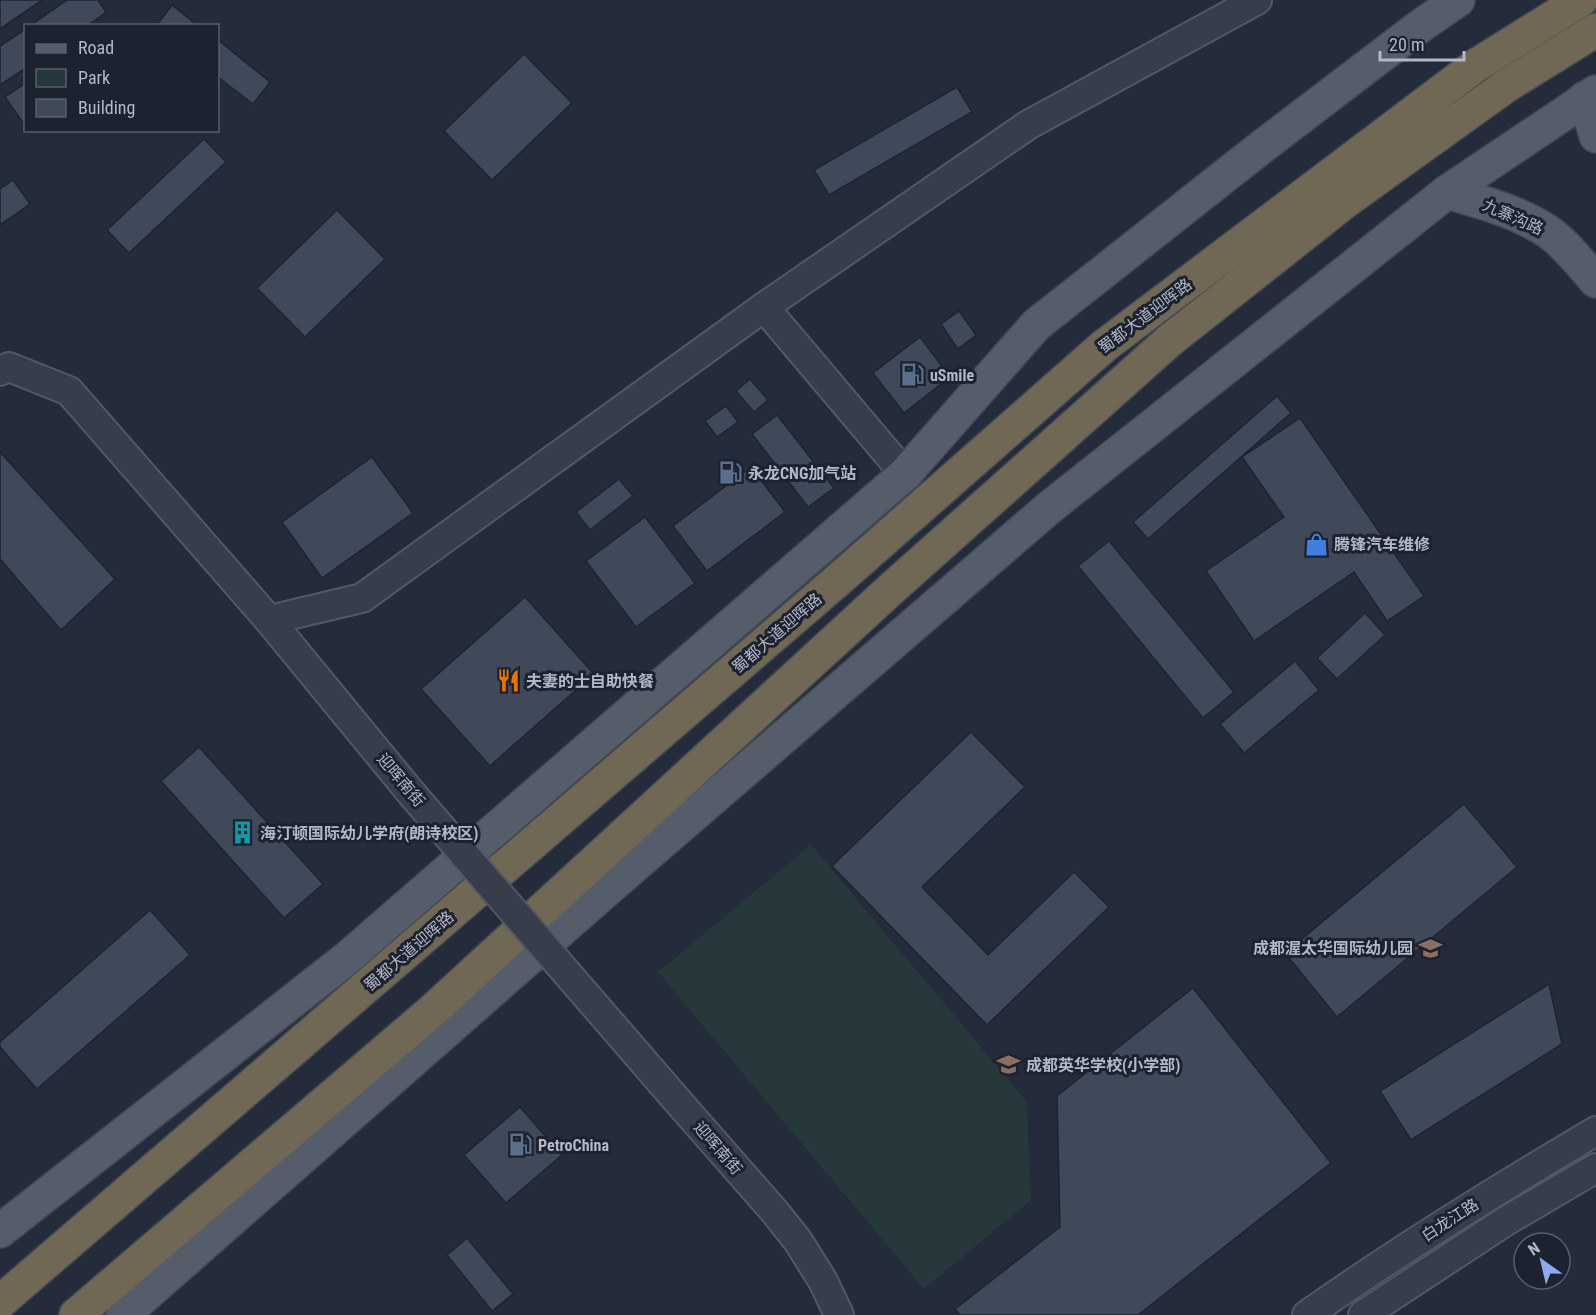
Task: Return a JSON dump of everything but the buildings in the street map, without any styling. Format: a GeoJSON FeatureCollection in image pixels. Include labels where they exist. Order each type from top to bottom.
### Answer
{"type":"FeatureCollection","features":[{"type":"Feature","properties":{"kind":"highway","name":"蜀都大道迎晖路"},"geometry":{"type":"LineString","coordinates":[[0,1302],[838,580],[1104,346],[1475,66],[1581,0]]}},
{"type":"Feature","properties":{"kind":"highway","name":"蜀都大道迎晖路"},"geometry":{"type":"LineString","coordinates":[[76,1315],[432,1011],[890,590],[1169,341],[1346,201],[1506,87],[1596,30]]}},
{"type":"Feature","properties":{"kind":"main road"},"geometry":{"type":"LineString","coordinates":[[0,1231],[346,959],[905,474],[1036,325],[1259,149],[1417,13],[1458,0]]}},
{"type":"Feature","properties":{"kind":"main road"},"geometry":{"type":"LineString","coordinates":[[123,1315],[619,880],[1050,507],[1447,192],[1591,95],[1596,136]]}},
{"type":"Feature","properties":{"kind":"main road","name":"九寨沟路"},"geometry":{"type":"LineString","coordinates":[[1447,192],[1506,210],[1547,231],[1580,262],[1596,281]]}},
{"type":"Feature","properties":{"kind":"main road"},"geometry":{"type":"LineString","coordinates":[[210,1122],[346,959]]}},
{"type":"Feature","properties":{"kind":"street"},"geometry":{"type":"LineString","coordinates":[[269,620],[363,598],[764,307],[1028,125],[1257,0]]}},
{"type":"Feature","properties":{"kind":"street"},"geometry":{"type":"LineString","coordinates":[[764,307],[905,474]]}},
{"type":"Feature","properties":{"kind":"street","name":"迎晖南街"},"geometry":{"type":"LineString","coordinates":[[0,371],[9,367],[69,391],[269,620],[412,794],[775,1212],[798,1241],[823,1281],[839,1315]]}},
{"type":"Feature","properties":{"kind":"street","name":"白龙江路"},"geometry":{"type":"LineString","coordinates":[[1307,1315],[1426,1234],[1596,1131]]}},
{"type":"Feature","properties":{"kind":"street","name":"白龙江路"},"geometry":{"type":"LineString","coordinates":[[1363,1315],[1506,1221],[1596,1168]]}},
{"type":"Feature","properties":{"kind":"green space"},"geometry":{"type":"Polygon","coordinates":[[[811,845],[1027,1102],[1031,1200],[924,1289],[658,972],[811,845]]]}},
{"type":"Feature","properties":{"kind":"place","name":"uSmile"},"geometry":{"type":"Point","coordinates":[912,375]}},
{"type":"Feature","properties":{"kind":"place","name":"永龙CNG加气站"},"geometry":{"type":"Point","coordinates":[730,473]}},
{"type":"Feature","properties":{"kind":"place","name":"腾锋汽车维修"},"geometry":{"type":"Point","coordinates":[1316,544]}},
{"type":"Feature","properties":{"kind":"place","name":"夫妻的士自助快餐"},"geometry":{"type":"Point","coordinates":[508,681]}},
{"type":"Feature","properties":{"kind":"place","name":"海汀顿国际幼儿学府(朗诗校区)"},"geometry":{"type":"Point","coordinates":[242,833]}},
{"type":"Feature","properties":{"kind":"place","name":"成都渥太华国际幼儿园"},"geometry":{"type":"Point","coordinates":[1431,948]}},
{"type":"Feature","properties":{"kind":"place","name":"成都英华学校(小学部)"},"geometry":{"type":"Point","coordinates":[1008,1065]}},
{"type":"Feature","properties":{"kind":"place","name":"PetroChina"},"geometry":{"type":"Point","coordinates":[520,1145]}}]}
